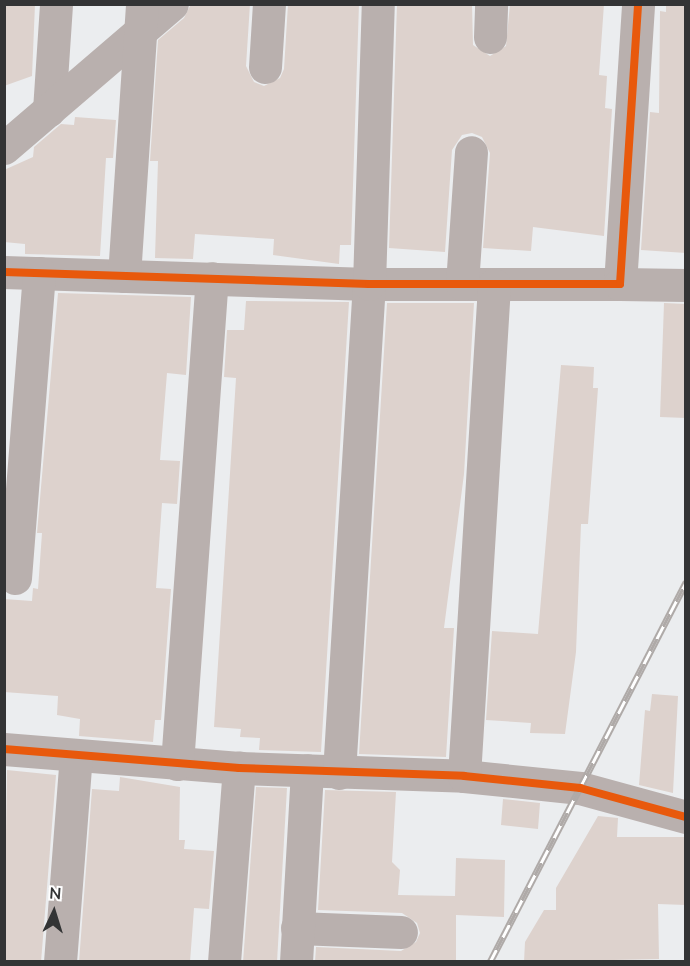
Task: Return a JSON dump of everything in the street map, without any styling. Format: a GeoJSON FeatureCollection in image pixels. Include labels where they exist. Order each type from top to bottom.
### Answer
{"type":"FeatureCollection","features":[{"type":"Feature","properties":{"kind":"street"},"geometry":{"type":"LineString","coordinates":[[49,110],[56,4]]}},
{"type":"Feature","properties":{"kind":"street"},"geometry":{"type":"LineString","coordinates":[[4,148],[49,110],[141,18],[172,4]]}},
{"type":"Feature","properties":{"kind":"street"},"geometry":{"type":"LineString","coordinates":[[265,67],[269,4]]}},
{"type":"Feature","properties":{"kind":"street"},"geometry":{"type":"LineString","coordinates":[[339,773],[369,284],[378,4]]}},
{"type":"Feature","properties":{"kind":"street"},"geometry":{"type":"LineString","coordinates":[[490,37],[491,4]]}},
{"type":"Feature","properties":{"kind":"street"},"geometry":{"type":"LineString","coordinates":[[620,284],[638,4]]}},
{"type":"Feature","properties":{"kind":"street"},"geometry":{"type":"LineString","coordinates":[[124,276],[141,18]]}},
{"type":"Feature","properties":{"kind":"street"},"geometry":{"type":"LineString","coordinates":[[462,285],[471,152]]}},
{"type":"Feature","properties":{"kind":"street"},"geometry":{"type":"LineString","coordinates":[[4,272],[369,284],[686,285]]}},
{"type":"Feature","properties":{"kind":"street"},"geometry":{"type":"LineString","coordinates":[[15,578],[39,273]]}},
{"type":"Feature","properties":{"kind":"street"},"geometry":{"type":"LineString","coordinates":[[177,764],[212,278]]}},
{"type":"Feature","properties":{"kind":"street"},"geometry":{"type":"LineString","coordinates":[[464,776],[494,285]]}},
{"type":"Feature","properties":{"kind":"street"},"geometry":{"type":"LineString","coordinates":[[4,749],[76,765],[177,764],[238,777],[306,779],[339,773],[464,776],[580,788],[686,817]]}},
{"type":"Feature","properties":{"kind":"street"},"geometry":{"type":"LineString","coordinates":[[60,962],[76,765]]}},
{"type":"Feature","properties":{"kind":"street"},"geometry":{"type":"LineString","coordinates":[[224,962],[238,777]]}},
{"type":"Feature","properties":{"kind":"street"},"geometry":{"type":"LineString","coordinates":[[296,962],[306,779]]}},
{"type":"Feature","properties":{"kind":"street"},"geometry":{"type":"LineString","coordinates":[[297,928],[401,932]]}},
{"type":"Feature","properties":{"kind":"building"},"geometry":{"type":"Polygon","coordinates":[[[6,4],[35,4],[32,76],[4,86],[6,4]]]}},
{"type":"Feature","properties":{"kind":"building"},"geometry":{"type":"Polygon","coordinates":[[[191,4],[250,4],[246,66],[254,82],[264,86],[280,78],[284,69],[288,4],[359,4],[351,245],[340,245],[339,264],[273,255],[274,239],[195,234],[193,259],[155,258],[158,161],[150,161],[158,40],[184,18],[191,4]]]}},
{"type":"Feature","properties":{"kind":"building"},"geometry":{"type":"Polygon","coordinates":[[[397,4],[472,4],[473,45],[490,56],[506,46],[510,4],[604,4],[599,75],[607,76],[605,108],[612,109],[604,236],[533,227],[531,251],[483,248],[490,153],[482,137],[472,133],[462,135],[452,150],[445,252],[389,248],[397,4]]]}},
{"type":"Feature","properties":{"kind":"building"},"geometry":{"type":"Polygon","coordinates":[[[666,4],[686,4],[686,253],[641,250],[650,112],[659,113],[660,11],[666,12],[666,4]]]}},
{"type":"Feature","properties":{"kind":"building"},"geometry":{"type":"Polygon","coordinates":[[[75,117],[116,120],[113,158],[106,158],[100,256],[25,254],[25,244],[4,242],[4,170],[33,157],[34,147],[61,124],[74,125],[75,117]]]}},
{"type":"Feature","properties":{"kind":"building"},"geometry":{"type":"Polygon","coordinates":[[[58,293],[191,297],[186,375],[167,373],[160,460],[180,461],[177,504],[162,503],[156,588],[171,589],[161,720],[155,720],[153,742],[79,736],[80,719],[57,715],[58,696],[4,692],[4,599],[32,601],[33,588],[38,589],[42,533],[37,533],[58,293]]]}},
{"type":"Feature","properties":{"kind":"building"},"geometry":{"type":"Polygon","coordinates":[[[246,301],[349,302],[321,752],[259,750],[260,738],[240,737],[241,729],[214,727],[236,378],[224,377],[227,330],[244,330],[246,301]]]}},
{"type":"Feature","properties":{"kind":"building"},"geometry":{"type":"Polygon","coordinates":[[[387,303],[474,303],[464,474],[444,628],[454,628],[446,757],[359,754],[387,303]]]}},
{"type":"Feature","properties":{"kind":"building"},"geometry":{"type":"Polygon","coordinates":[[[664,303],[686,304],[686,418],[660,417],[664,303]]]}},
{"type":"Feature","properties":{"kind":"building"},"geometry":{"type":"Polygon","coordinates":[[[561,365],[594,367],[593,388],[598,388],[588,524],[581,524],[576,652],[565,734],[530,733],[531,723],[486,720],[492,631],[538,634],[561,365]]]}},
{"type":"Feature","properties":{"kind":"building"},"geometry":{"type":"Polygon","coordinates":[[[652,694],[678,696],[673,793],[639,785],[645,710],[650,711],[652,694]]]}},
{"type":"Feature","properties":{"kind":"building"},"geometry":{"type":"Polygon","coordinates":[[[7,770],[56,775],[41,962],[4,962],[7,770]]]}},
{"type":"Feature","properties":{"kind":"building"},"geometry":{"type":"Polygon","coordinates":[[[120,777],[180,787],[179,840],[185,840],[184,849],[214,851],[209,909],[194,908],[190,962],[79,962],[92,789],[119,791],[120,777]]]}},
{"type":"Feature","properties":{"kind":"building"},"geometry":{"type":"Polygon","coordinates":[[[256,787],[287,788],[277,962],[243,962],[256,787]]]}},
{"type":"Feature","properties":{"kind":"building"},"geometry":{"type":"Polygon","coordinates":[[[325,790],[396,792],[392,862],[400,870],[398,895],[455,896],[456,858],[505,860],[504,917],[456,915],[456,962],[315,962],[316,947],[401,951],[416,942],[420,933],[417,923],[402,913],[318,910],[325,790]]]}},
{"type":"Feature","properties":{"kind":"building"},"geometry":{"type":"Polygon","coordinates":[[[503,799],[540,803],[538,829],[501,825],[503,799]]]}},
{"type":"Feature","properties":{"kind":"building"},"geometry":{"type":"Polygon","coordinates":[[[598,816],[618,818],[617,837],[686,837],[686,905],[658,904],[659,959],[524,962],[525,942],[544,910],[556,910],[556,888],[598,816]]]}},
{"type":"Feature","properties":{"kind":"railway"},"geometry":{"type":"LineString","coordinates":[[490,962],[686,582]]}},
{"type":"Feature","properties":{"kind":"cycle path"},"geometry":{"type":"LineString","coordinates":[[4,272],[369,284],[620,284],[638,4]]}},
{"type":"Feature","properties":{"kind":"cycle path"},"geometry":{"type":"LineString","coordinates":[[4,749],[239,768],[464,776],[580,788],[686,817]]}}]}
